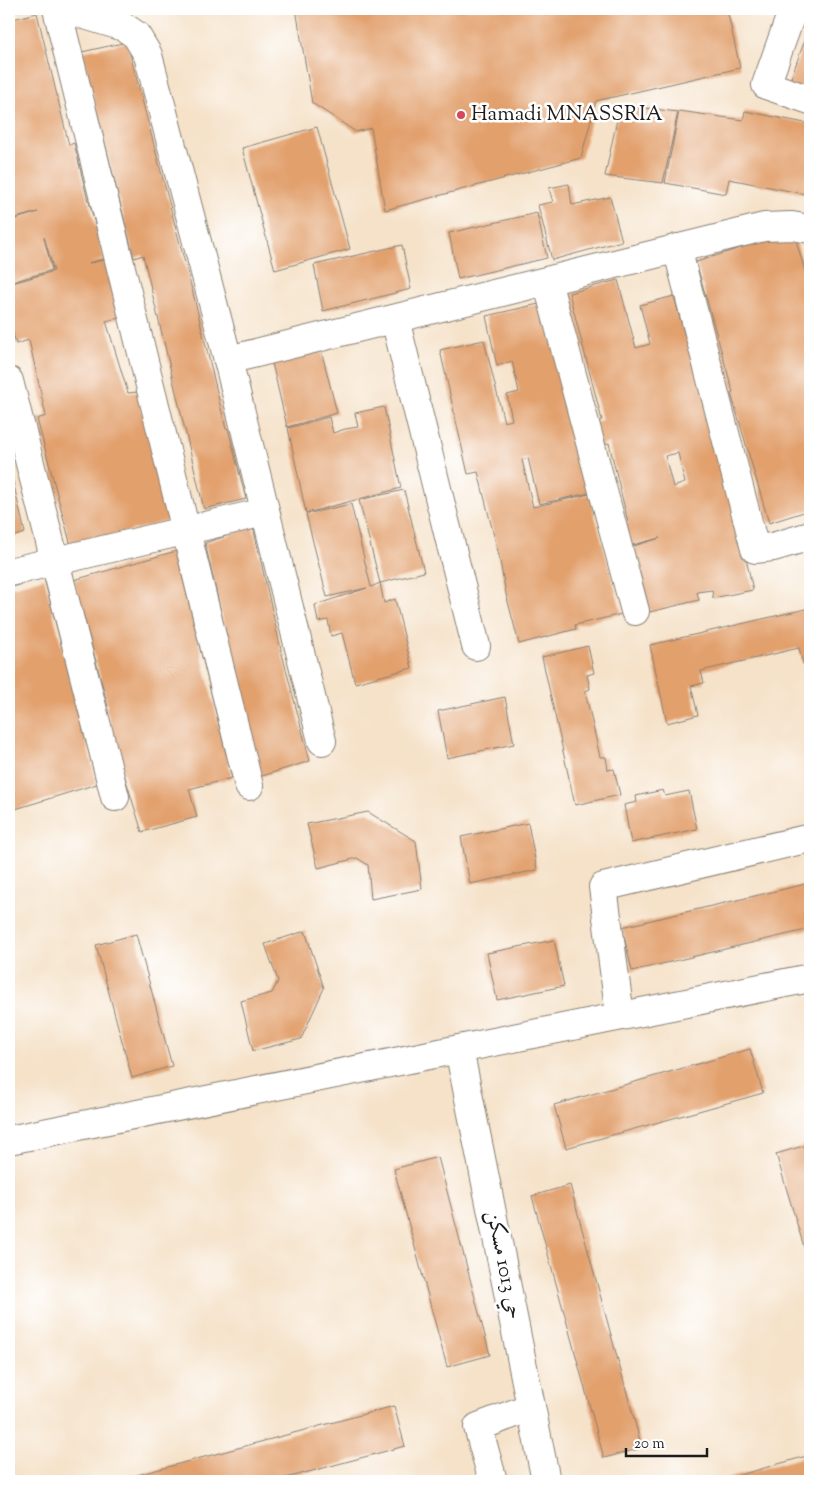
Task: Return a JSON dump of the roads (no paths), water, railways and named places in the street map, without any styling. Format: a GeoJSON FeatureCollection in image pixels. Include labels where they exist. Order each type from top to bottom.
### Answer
{"type":"FeatureCollection","features":[{"type":"Feature","properties":{"kind":"street"},"geometry":{"type":"LineString","coordinates":[[57,9],[249,786]]}},
{"type":"Feature","properties":{"kind":"street"},"geometry":{"type":"LineString","coordinates":[[65,9],[124,27],[136,35],[148,55],[228,360],[322,741]]}},
{"type":"Feature","properties":{"kind":"street"},"geometry":{"type":"LineString","coordinates":[[793,9],[766,85],[810,100]]}},
{"type":"Feature","properties":{"kind":"street"},"geometry":{"type":"LineString","coordinates":[[228,360],[764,227],[792,226],[810,229]]}},
{"type":"Feature","properties":{"kind":"street"},"geometry":{"type":"LineString","coordinates":[[677,248],[755,549],[773,547],[810,536]]}},
{"type":"Feature","properties":{"kind":"street"},"geometry":{"type":"LineString","coordinates":[[547,281],[635,611]]}},
{"type":"Feature","properties":{"kind":"street"},"geometry":{"type":"LineString","coordinates":[[395,318],[476,646]]}},
{"type":"Feature","properties":{"kind":"street"},"geometry":{"type":"LineString","coordinates":[[9,381],[115,797]]}},
{"type":"Feature","properties":{"kind":"street"},"geometry":{"type":"LineString","coordinates":[[9,572],[265,512]]}},
{"type":"Feature","properties":{"kind":"street"},"geometry":{"type":"LineString","coordinates":[[620,1016],[603,887],[810,838]]}},
{"type":"Feature","properties":{"kind":"street"},"geometry":{"type":"LineString","coordinates":[[9,1140],[810,978]]}},
{"type":"Feature","properties":{"kind":"street","name":"حي 1013 مسكن"},"geometry":{"type":"LineString","coordinates":[[459,1049],[546,1481]]}},
{"type":"Feature","properties":{"kind":"street"},"geometry":{"type":"LineString","coordinates":[[493,1481],[478,1426],[531,1407]]}},
{"type":"Feature","properties":{"kind":"place","name":"Hamadi MNASSRIA"},"geometry":{"type":"Point","coordinates":[461,115]}}]}
